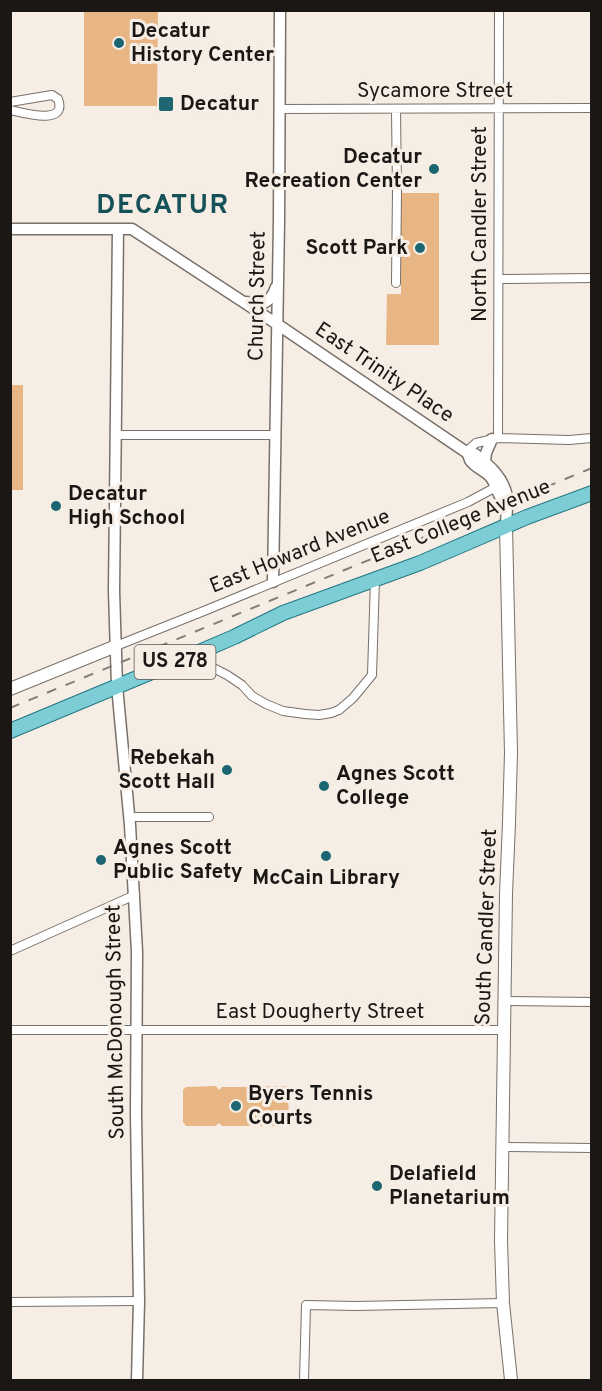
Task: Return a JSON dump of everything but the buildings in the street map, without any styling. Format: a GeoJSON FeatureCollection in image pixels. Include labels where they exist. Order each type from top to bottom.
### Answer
{"type":"FeatureCollection","features":[{"type":"Feature","properties":{"kind":"main road","name":"East College Avenue"},"geometry":{"type":"LineString","coordinates":[[117,686],[234,637],[282,621],[346,591],[591,493]]}},
{"type":"Feature","properties":{"kind":"main road","name":"South Candler Street"},"geometry":{"type":"LineString","coordinates":[[506,526],[511,753],[503,1030],[501,1241],[503,1303],[511,1380]]}},
{"type":"Feature","properties":{"kind":"main road"},"geometry":{"type":"LineString","coordinates":[[10,688],[116,646]]}},
{"type":"Feature","properties":{"kind":"main road","name":"US 278"},"geometry":{"type":"LineString","coordinates":[[10,731],[117,686]]}},
{"type":"Feature","properties":{"kind":"street","name":"Church Street"},"geometry":{"type":"LineString","coordinates":[[273,582],[280,10]]}},
{"type":"Feature","properties":{"kind":"street","name":"North Candler Street"},"geometry":{"type":"LineString","coordinates":[[495,439],[499,279],[499,10]]}},
{"type":"Feature","properties":{"kind":"street"},"geometry":{"type":"LineString","coordinates":[[10,102],[52,95],[61,105],[60,111],[47,115],[32,115],[10,110]]}},
{"type":"Feature","properties":{"kind":"street","name":"Sycamore Street"},"geometry":{"type":"LineString","coordinates":[[279,110],[591,108]]}},
{"type":"Feature","properties":{"kind":"street"},"geometry":{"type":"LineString","coordinates":[[396,110],[396,283]]}},
{"type":"Feature","properties":{"kind":"street","name":"East Trinity Place"},"geometry":{"type":"LineString","coordinates":[[10,229],[132,229],[467,453],[471,460],[487,472],[494,483]]}},
{"type":"Feature","properties":{"kind":"street","name":"South McDonough Street"},"geometry":{"type":"LineString","coordinates":[[118,229],[114,591],[117,686],[138,952],[136,1030],[139,1301],[137,1380]]}},
{"type":"Feature","properties":{"kind":"street"},"geometry":{"type":"LineString","coordinates":[[499,279],[591,278]]}},
{"type":"Feature","properties":{"kind":"street"},"geometry":{"type":"LineString","coordinates":[[240,300],[255,304],[264,303],[271,298],[277,284]]}},
{"type":"Feature","properties":{"kind":"street"},"geometry":{"type":"LineString","coordinates":[[116,435],[275,435]]}},
{"type":"Feature","properties":{"kind":"street"},"geometry":{"type":"LineString","coordinates":[[467,453],[476,442],[495,439],[591,438]]}},
{"type":"Feature","properties":{"kind":"street"},"geometry":{"type":"LineString","coordinates":[[485,462],[486,453],[495,439]]}},
{"type":"Feature","properties":{"kind":"street","name":"East Trinity Place"},"geometry":{"type":"LineString","coordinates":[[467,453],[475,454],[497,474],[504,486],[506,504]]}},
{"type":"Feature","properties":{"kind":"street"},"geometry":{"type":"LineString","coordinates":[[494,483],[502,502],[506,504]]}},
{"type":"Feature","properties":{"kind":"street","name":"East Howard Avenue"},"geometry":{"type":"LineString","coordinates":[[116,646],[468,502],[494,483]]}},
{"type":"Feature","properties":{"kind":"street","name":"South Candler Street"},"geometry":{"type":"LineString","coordinates":[[506,504],[506,526]]}},
{"type":"Feature","properties":{"kind":"street"},"geometry":{"type":"LineString","coordinates":[[190,656],[227,675],[242,685],[252,696],[284,711],[319,715],[339,710],[353,698],[372,675],[375,579]]}},
{"type":"Feature","properties":{"kind":"street"},"geometry":{"type":"LineString","coordinates":[[129,817],[208,817]]}},
{"type":"Feature","properties":{"kind":"street"},"geometry":{"type":"LineString","coordinates":[[10,951],[135,895]]}},
{"type":"Feature","properties":{"kind":"street"},"geometry":{"type":"LineString","coordinates":[[504,1001],[591,1002]]}},
{"type":"Feature","properties":{"kind":"street","name":"East Dougherty Street"},"geometry":{"type":"LineString","coordinates":[[10,1030],[503,1030]]}},
{"type":"Feature","properties":{"kind":"street"},"geometry":{"type":"LineString","coordinates":[[502,1147],[591,1148]]}},
{"type":"Feature","properties":{"kind":"street"},"geometry":{"type":"LineString","coordinates":[[10,1302],[139,1301]]}},
{"type":"Feature","properties":{"kind":"street"},"geometry":{"type":"LineString","coordinates":[[304,1380],[306,1305],[503,1303]]}},
{"type":"Feature","properties":{"kind":"shaded area"},"geometry":{"type":"Polygon","coordinates":[[[84,11],[158,11],[157,106],[84,106],[84,11]]]}},
{"type":"Feature","properties":{"kind":"shaded area","name":"Scott Park"},"geometry":{"type":"Polygon","coordinates":[[[401,193],[439,193],[439,345],[386,345],[387,294],[401,294],[401,193]]]}},
{"type":"Feature","properties":{"kind":"shaded area"},"geometry":{"type":"Polygon","coordinates":[[[11,385],[23,385],[23,490],[11,490],[11,385]]]}},
{"type":"Feature","properties":{"kind":"shaded area","name":"Byers Tennis Courts"},"geometry":{"type":"Polygon","coordinates":[[[216,1086],[219,1090],[222,1087],[252,1089],[255,1086],[285,1086],[288,1090],[289,1122],[285,1126],[255,1126],[252,1123],[249,1126],[222,1126],[219,1123],[215,1126],[186,1126],[183,1122],[183,1090],[186,1087],[216,1086]]]}},
{"type":"Feature","properties":{"kind":"railway"},"geometry":{"type":"LineString","coordinates":[[10,708],[592,468]]}},
{"type":"Feature","properties":{"kind":"place","name":"Decatur History Center"},"geometry":{"type":"Point","coordinates":[119,43]}},
{"type":"Feature","properties":{"kind":"place","name":"Decatur"},"geometry":{"type":"Point","coordinates":[166,104]}},
{"type":"Feature","properties":{"kind":"place","name":"Decatur Recreation Center"},"geometry":{"type":"Point","coordinates":[434,169]}},
{"type":"Feature","properties":{"kind":"place","name":"Scott Park"},"geometry":{"type":"Point","coordinates":[420,248]}},
{"type":"Feature","properties":{"kind":"place","name":"Decatur High School"},"geometry":{"type":"Point","coordinates":[56,506]}},
{"type":"Feature","properties":{"kind":"place","name":"Rebekah Scott Hall"},"geometry":{"type":"Point","coordinates":[227,770]}},
{"type":"Feature","properties":{"kind":"place","name":"Agnes Scott College"},"geometry":{"type":"Point","coordinates":[324,786]}},
{"type":"Feature","properties":{"kind":"place","name":"McCain Library"},"geometry":{"type":"Point","coordinates":[326,856]}},
{"type":"Feature","properties":{"kind":"place","name":"Agnes Scott Public Safety"},"geometry":{"type":"Point","coordinates":[101,860]}},
{"type":"Feature","properties":{"kind":"place","name":"Byers Tennis Courts"},"geometry":{"type":"Point","coordinates":[236,1106]}},
{"type":"Feature","properties":{"kind":"place","name":"Delafield Planetarium"},"geometry":{"type":"Point","coordinates":[377,1186]}},
{"type":"Feature","properties":{"kind":"district","name":"DECATUR"},"geometry":{"type":"Point","coordinates":[163,206]}}]}
